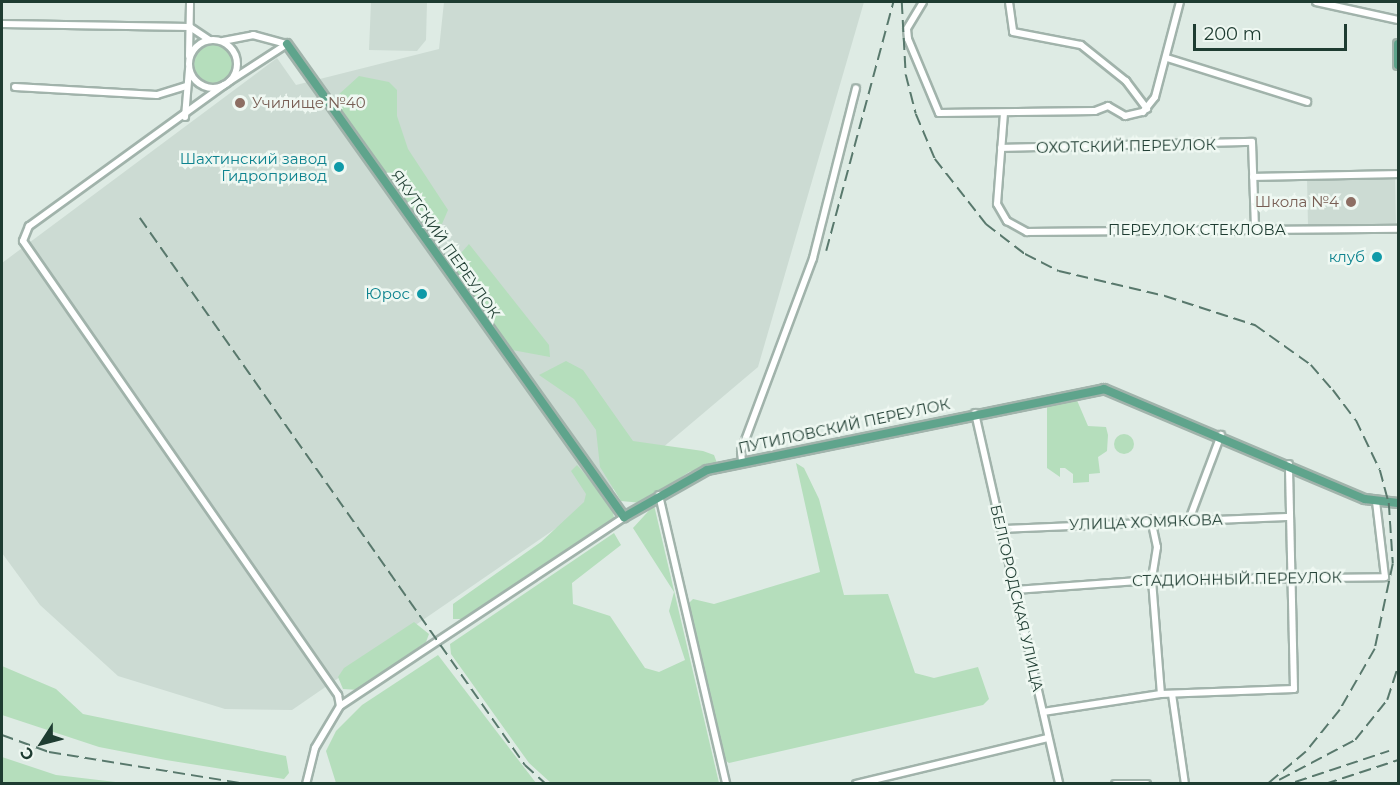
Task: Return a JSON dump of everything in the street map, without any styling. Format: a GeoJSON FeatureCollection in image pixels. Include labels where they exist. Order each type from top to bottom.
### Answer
{"type":"FeatureCollection","features":[{"type":"Feature","properties":{"kind":"main road","name":"ЯКУТСКИЙ ПЕРЕУЛОК"},"geometry":{"type":"LineString","coordinates":[[287,44],[624,517]]}},
{"type":"Feature","properties":{"kind":"main road"},"geometry":{"type":"LineString","coordinates":[[1398,44],[1398,65]]}},
{"type":"Feature","properties":{"kind":"main road","name":"ПУТИЛОВСКИЙ ПЕРЕУЛОК"},"geometry":{"type":"LineString","coordinates":[[624,517],[697,473],[742,461],[1104,388],[1222,435],[1376,502],[1398,503]]}},
{"type":"Feature","properties":{"kind":"street"},"geometry":{"type":"LineString","coordinates":[[185,117],[190,2]]}},
{"type":"Feature","properties":{"kind":"street"},"geometry":{"type":"LineString","coordinates":[[923,2],[907,28],[911,56],[933,105],[939,113],[950,115],[1095,111],[1108,106],[1125,116],[1147,109],[1155,97],[1180,2]]}},
{"type":"Feature","properties":{"kind":"street"},"geometry":{"type":"LineString","coordinates":[[1009,2],[1008,20],[1013,32],[1070,39],[1097,55],[1147,109]]}},
{"type":"Feature","properties":{"kind":"street"},"geometry":{"type":"LineString","coordinates":[[1316,2],[1398,20]]}},
{"type":"Feature","properties":{"kind":"street"},"geometry":{"type":"LineString","coordinates":[[2,24],[190,27],[210,40],[222,41],[253,34],[287,44]]}},
{"type":"Feature","properties":{"kind":"street"},"geometry":{"type":"LineString","coordinates":[[210,40],[194,48],[189,65],[201,85],[227,83]]}},
{"type":"Feature","properties":{"kind":"street"},"geometry":{"type":"LineString","coordinates":[[222,41],[236,59],[227,83]]}},
{"type":"Feature","properties":{"kind":"street"},"geometry":{"type":"LineString","coordinates":[[287,44],[227,83],[185,117],[29,226],[24,247],[330,684],[340,706],[315,748],[306,783]]}},
{"type":"Feature","properties":{"kind":"street"},"geometry":{"type":"LineString","coordinates":[[1167,58],[1307,102]]}},
{"type":"Feature","properties":{"kind":"street"},"geometry":{"type":"LineString","coordinates":[[15,87],[157,95],[187,86]]}},
{"type":"Feature","properties":{"kind":"street"},"geometry":{"type":"LineString","coordinates":[[742,461],[741,451],[813,258],[856,88]]}},
{"type":"Feature","properties":{"kind":"street"},"geometry":{"type":"LineString","coordinates":[[1001,148],[1004,113]]}},
{"type":"Feature","properties":{"kind":"street","name":"ОХОТСКИЙ ПЕРЕУЛОК"},"geometry":{"type":"LineString","coordinates":[[1001,148],[1251,142],[1252,177]]}},
{"type":"Feature","properties":{"kind":"street","name":"ПЕРЕУЛОК СТЕКЛОВА"},"geometry":{"type":"LineString","coordinates":[[1001,148],[997,195],[1001,214],[1027,232],[1398,228]]}},
{"type":"Feature","properties":{"kind":"street"},"geometry":{"type":"LineString","coordinates":[[1255,228],[1252,177],[1398,174]]}},
{"type":"Feature","properties":{"kind":"street","name":"БЕЛГОРОДСКАЯ УЛИЦА"},"geometry":{"type":"LineString","coordinates":[[975,413],[1059,783]]}},
{"type":"Feature","properties":{"kind":"street"},"geometry":{"type":"LineString","coordinates":[[1189,520],[1222,435]]}},
{"type":"Feature","properties":{"kind":"street"},"geometry":{"type":"LineString","coordinates":[[1043,712],[1161,694],[1294,689],[1289,464]]}},
{"type":"Feature","properties":{"kind":"street"},"geometry":{"type":"LineString","coordinates":[[659,495],[726,783]]}},
{"type":"Feature","properties":{"kind":"street","name":"СТАДИОННЫЙ ПЕРЕУЛОК"},"geometry":{"type":"LineString","coordinates":[[1015,590],[1152,580],[1291,576],[1385,577],[1376,502]]}},
{"type":"Feature","properties":{"kind":"street","name":"ПУТИЛОВСКИЙ ПЕРЕУЛОК"},"geometry":{"type":"LineString","coordinates":[[340,706],[624,517]]}},
{"type":"Feature","properties":{"kind":"street","name":"УЛИЦА ХОМЯКОВА"},"geometry":{"type":"LineString","coordinates":[[1002,529],[1151,519],[1290,517]]}},
{"type":"Feature","properties":{"kind":"street"},"geometry":{"type":"LineString","coordinates":[[1151,519],[1157,557],[1152,580],[1161,694]]}},
{"type":"Feature","properties":{"kind":"street"},"geometry":{"type":"LineString","coordinates":[[1172,694],[1185,783]]}},
{"type":"Feature","properties":{"kind":"street"},"geometry":{"type":"LineString","coordinates":[[856,783],[1047,738]]}},
{"type":"Feature","properties":{"kind":"street"},"geometry":{"type":"LineString","coordinates":[[1115,783],[1147,783]]}},
{"type":"Feature","properties":{"kind":"shaded area"},"geometry":{"type":"Polygon","coordinates":[[[371,2],[427,2],[426,40],[417,51],[369,50],[371,2]]]}},
{"type":"Feature","properties":{"kind":"shaded area"},"geometry":{"type":"Polygon","coordinates":[[[444,2],[864,2],[758,367],[616,487],[292,710],[225,709],[118,676],[40,605],[2,553],[2,263],[277,58],[296,85],[439,49],[444,2]]]}},
{"type":"Feature","properties":{"kind":"shaded area","name":"Школа №4"},"geometry":{"type":"Polygon","coordinates":[[[1307,178],[1395,178],[1396,226],[1308,226],[1307,178]]]}},
{"type":"Feature","properties":{"kind":"green space"},"geometry":{"type":"Polygon","coordinates":[[[213,44],[227,50],[233,64],[227,78],[213,84],[199,78],[193,64],[199,50],[213,44]]]}},
{"type":"Feature","properties":{"kind":"green space"},"geometry":{"type":"Polygon","coordinates":[[[359,76],[389,82],[397,90],[397,116],[408,149],[448,210],[442,224],[422,226],[339,107],[337,96],[359,76]]]}},
{"type":"Feature","properties":{"kind":"green space"},"geometry":{"type":"Polygon","coordinates":[[[469,244],[549,345],[550,357],[512,350],[459,280],[451,264],[469,244]]]}},
{"type":"Feature","properties":{"kind":"green space"},"geometry":{"type":"Polygon","coordinates":[[[566,361],[583,370],[633,441],[703,451],[714,455],[717,463],[689,472],[642,503],[621,501],[600,467],[596,430],[574,399],[539,375],[566,361]]]}},
{"type":"Feature","properties":{"kind":"green space"},"geometry":{"type":"Polygon","coordinates":[[[1076,398],[1088,426],[1106,427],[1108,435],[1107,451],[1098,457],[1100,473],[1089,474],[1089,482],[1073,483],[1073,474],[1065,468],[1060,468],[1060,477],[1047,468],[1047,407],[1076,398]]]}},
{"type":"Feature","properties":{"kind":"green space"},"geometry":{"type":"Polygon","coordinates":[[[1124,434],[1131,437],[1134,444],[1131,451],[1124,454],[1117,451],[1114,444],[1117,437],[1124,434]]]}},
{"type":"Feature","properties":{"kind":"green space"},"geometry":{"type":"Polygon","coordinates":[[[796,463],[804,468],[819,499],[844,595],[888,594],[915,673],[934,678],[978,667],[989,699],[983,705],[729,763],[721,757],[689,603],[693,599],[714,604],[820,572],[796,463]]]}},
{"type":"Feature","properties":{"kind":"green space"},"geometry":{"type":"Polygon","coordinates":[[[577,465],[612,505],[614,518],[465,619],[453,619],[453,604],[541,542],[584,502],[586,494],[571,471],[577,465]]]}},
{"type":"Feature","properties":{"kind":"green space"},"geometry":{"type":"Polygon","coordinates":[[[654,505],[719,783],[551,783],[529,763],[451,654],[450,644],[614,533],[621,545],[572,583],[573,604],[610,616],[645,668],[659,672],[685,660],[669,611],[674,592],[633,528],[654,505]]]}},
{"type":"Feature","properties":{"kind":"green space"},"geometry":{"type":"Polygon","coordinates":[[[414,622],[429,634],[426,642],[359,690],[343,689],[338,677],[344,668],[414,622]]]}},
{"type":"Feature","properties":{"kind":"green space"},"geometry":{"type":"Polygon","coordinates":[[[438,655],[536,783],[336,783],[326,751],[336,731],[362,705],[438,655]]]}},
{"type":"Feature","properties":{"kind":"green space"},"geometry":{"type":"Polygon","coordinates":[[[2,666],[56,689],[83,714],[286,756],[289,773],[284,779],[99,747],[2,715],[2,666]]]}},
{"type":"Feature","properties":{"kind":"green space"},"geometry":{"type":"Polygon","coordinates":[[[2,757],[56,775],[124,783],[2,783],[2,757]]]}},
{"type":"Feature","properties":{"kind":"railway"},"geometry":{"type":"LineString","coordinates":[[826,251],[893,2]]}},
{"type":"Feature","properties":{"kind":"railway"},"geometry":{"type":"LineString","coordinates":[[902,2],[906,75],[916,114],[935,159],[986,224],[1025,254],[1059,271],[1165,296],[1255,325],[1311,365],[1333,390],[1356,420],[1380,470],[1389,503],[1393,564],[1375,649],[1340,710],[1306,752],[1268,784]]}},
{"type":"Feature","properties":{"kind":"railway"},"geometry":{"type":"LineString","coordinates":[[140,218],[525,765],[546,784]]}},
{"type":"Feature","properties":{"kind":"railway"},"geometry":{"type":"LineString","coordinates":[[1279,780],[1355,740],[1387,700],[1398,666]]}},
{"type":"Feature","properties":{"kind":"railway"},"geometry":{"type":"LineString","coordinates":[[2,735],[49,752],[247,784]]}},
{"type":"Feature","properties":{"kind":"railway"},"geometry":{"type":"LineString","coordinates":[[1295,782],[1389,751]]}},
{"type":"Feature","properties":{"kind":"railway"},"geometry":{"type":"LineString","coordinates":[[1325,784],[1398,760]]}},
{"type":"Feature","properties":{"kind":"place","name":"Училище №40"},"geometry":{"type":"Point","coordinates":[240,103]}},
{"type":"Feature","properties":{"kind":"place","name":"Шахтинский завод Гидропривод"},"geometry":{"type":"Point","coordinates":[339,167]}},
{"type":"Feature","properties":{"kind":"place","name":"Школа №4"},"geometry":{"type":"Point","coordinates":[1351,202]}},
{"type":"Feature","properties":{"kind":"place","name":"клуб"},"geometry":{"type":"Point","coordinates":[1377,257]}},
{"type":"Feature","properties":{"kind":"place","name":"Юрос"},"geometry":{"type":"Point","coordinates":[422,294]}}]}
